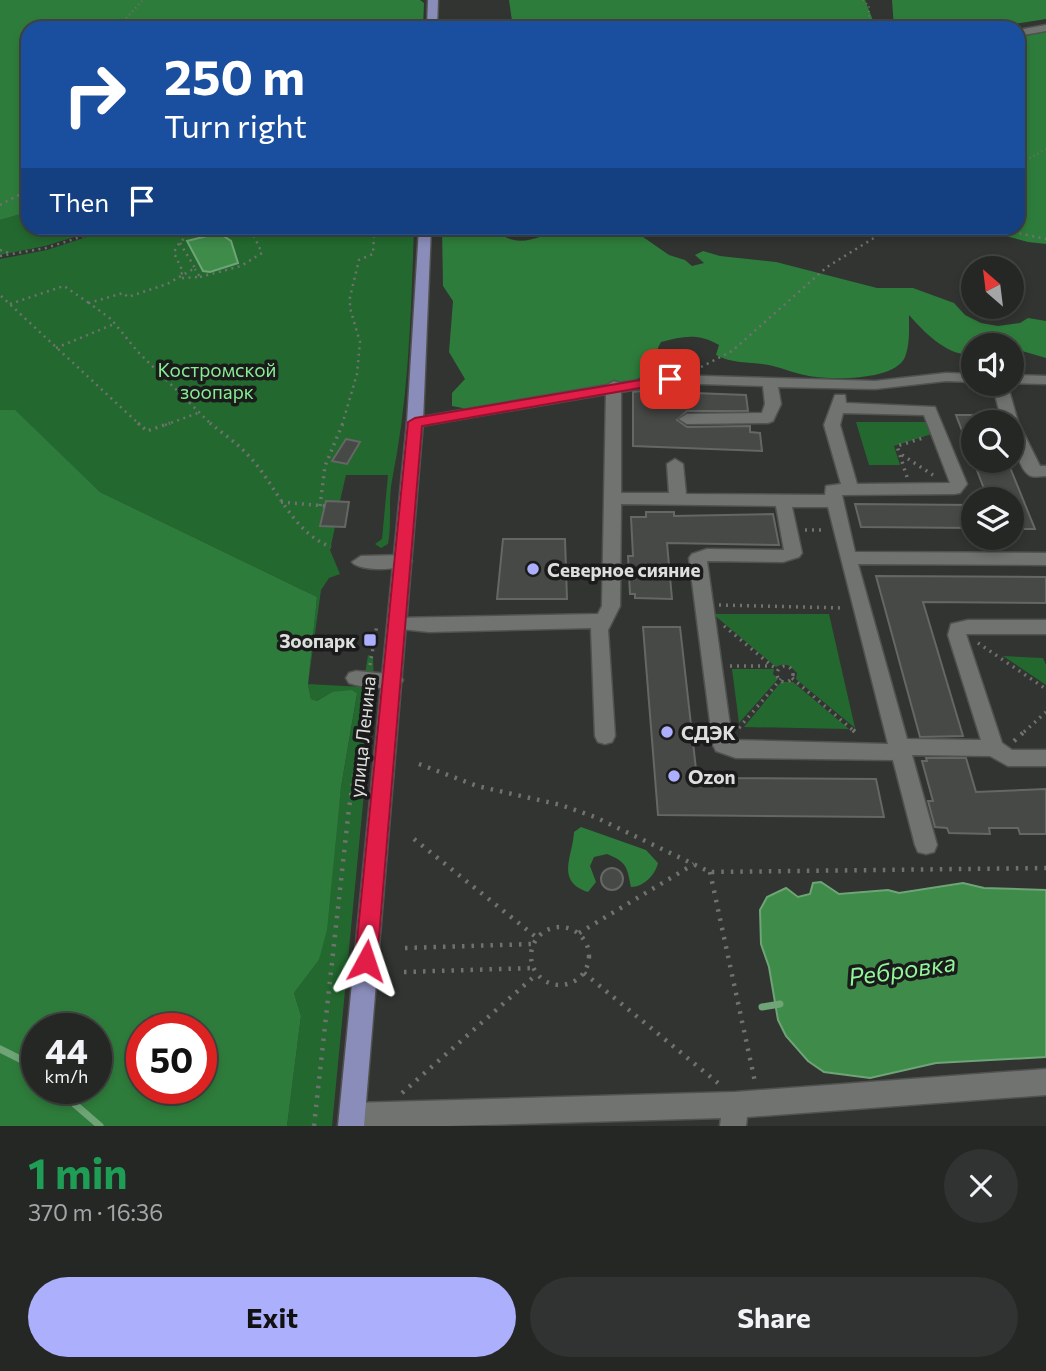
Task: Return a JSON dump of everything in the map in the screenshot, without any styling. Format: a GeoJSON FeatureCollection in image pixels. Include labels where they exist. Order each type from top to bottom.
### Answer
{"type":"FeatureCollection","features":[{"type":"Feature","properties":{"kind":"main road"},"geometry":{"type":"LineString","coordinates":[[432,21],[433,0]]}},
{"type":"Feature","properties":{"kind":"main road","name":"улица Ленина"},"geometry":{"type":"LineString","coordinates":[[351,1121],[415,422],[425,235]]}},
{"type":"Feature","properties":{"kind":"street"},"geometry":{"type":"LineString","coordinates":[[1025,32],[1046,28]]}},
{"type":"Feature","properties":{"kind":"street"},"geometry":{"type":"LineString","coordinates":[[415,422],[614,386],[670,379],[875,385],[961,378]]}},
{"type":"Feature","properties":{"kind":"street"},"geometry":{"type":"LineString","coordinates":[[1024,379],[1046,380]]}},
{"type":"Feature","properties":{"kind":"street"},"geometry":{"type":"LineString","coordinates":[[687,419],[768,418],[773,404],[770,382]]}},
{"type":"Feature","properties":{"kind":"street"},"geometry":{"type":"LineString","coordinates":[[843,384],[839,408],[832,425],[850,489]]}},
{"type":"Feature","properties":{"kind":"street"},"geometry":{"type":"LineString","coordinates":[[605,736],[599,630],[611,606],[614,386]]}},
{"type":"Feature","properties":{"kind":"street"},"geometry":{"type":"LineString","coordinates":[[839,408],[930,410],[959,484],[954,489],[832,490],[926,845]]}},
{"type":"Feature","properties":{"kind":"street"},"geometry":{"type":"LineString","coordinates":[[1024,451],[1034,471],[1046,471]]}},
{"type":"Feature","properties":{"kind":"street"},"geometry":{"type":"LineString","coordinates":[[675,464],[678,499]]}},
{"type":"Feature","properties":{"kind":"street"},"geometry":{"type":"LineString","coordinates":[[612,498],[833,501]]}},
{"type":"Feature","properties":{"kind":"street"},"geometry":{"type":"LineString","coordinates":[[783,500],[793,549],[788,556],[707,555],[698,558],[720,739],[724,746],[736,750],[997,751],[1008,758],[1046,758]]}},
{"type":"Feature","properties":{"kind":"street"},"geometry":{"type":"LineString","coordinates":[[848,558],[1046,559]]}},
{"type":"Feature","properties":{"kind":"street"},"geometry":{"type":"LineString","coordinates":[[361,562],[403,561]]}},
{"type":"Feature","properties":{"kind":"street"},"geometry":{"type":"LineString","coordinates":[[398,622],[429,625],[603,621]]}},
{"type":"Feature","properties":{"kind":"street"},"geometry":{"type":"LineString","coordinates":[[997,751],[957,635],[958,629],[1046,627]]}},
{"type":"Feature","properties":{"kind":"street"},"geometry":{"type":"LineString","coordinates":[[362,679],[393,680]]}},
{"type":"Feature","properties":{"kind":"street"},"geometry":{"type":"LineString","coordinates":[[351,1121],[743,1109],[1046,1082]]}},
{"type":"Feature","properties":{"kind":"path"},"geometry":{"type":"LineString","coordinates":[[124,21],[143,0]]}},
{"type":"Feature","properties":{"kind":"path"},"geometry":{"type":"LineString","coordinates":[[863,0],[869,6],[869,21]]}},
{"type":"Feature","properties":{"kind":"path"},"geometry":{"type":"LineString","coordinates":[[1025,161],[1046,149]]}},
{"type":"Feature","properties":{"kind":"path"},"geometry":{"type":"LineString","coordinates":[[0,205],[21,194]]}},
{"type":"Feature","properties":{"kind":"path"},"geometry":{"type":"LineString","coordinates":[[72,240],[76,235]]}},
{"type":"Feature","properties":{"kind":"path"},"geometry":{"type":"LineString","coordinates":[[0,257],[87,235]]}},
{"type":"Feature","properties":{"kind":"path"},"geometry":{"type":"LineString","coordinates":[[178,278],[183,272],[174,253],[180,239],[189,235]]}},
{"type":"Feature","properties":{"kind":"path"},"geometry":{"type":"LineString","coordinates":[[178,278],[200,277],[241,266],[262,253],[253,235]]}},
{"type":"Feature","properties":{"kind":"path"},"geometry":{"type":"LineString","coordinates":[[280,502],[322,506],[325,466],[349,407],[356,374],[360,342],[350,308],[350,297],[359,260],[373,254],[374,235]]}},
{"type":"Feature","properties":{"kind":"path"},"geometry":{"type":"LineString","coordinates":[[670,379],[712,363],[733,351],[827,267],[875,235]]}},
{"type":"Feature","properties":{"kind":"path"},"geometry":{"type":"LineString","coordinates":[[1025,235],[1046,239]]}},
{"type":"Feature","properties":{"kind":"path"},"geometry":{"type":"LineString","coordinates":[[180,243],[200,277]]}},
{"type":"Feature","properties":{"kind":"path"},"geometry":{"type":"LineString","coordinates":[[0,250],[11,254]]}},
{"type":"Feature","properties":{"kind":"path"},"geometry":{"type":"LineString","coordinates":[[89,303],[123,293],[128,297],[178,278],[195,268]]}},
{"type":"Feature","properties":{"kind":"path"},"geometry":{"type":"LineString","coordinates":[[10,304],[64,286],[89,303],[114,324],[198,413],[248,456],[267,478],[292,519],[313,540],[331,547]]}},
{"type":"Feature","properties":{"kind":"path"},"geometry":{"type":"LineString","coordinates":[[1,296],[147,431],[198,413]]}},
{"type":"Feature","properties":{"kind":"path"},"geometry":{"type":"LineString","coordinates":[[56,348],[114,324]]}},
{"type":"Feature","properties":{"kind":"path"},"geometry":{"type":"LineString","coordinates":[[911,489],[897,446],[940,432]]}},
{"type":"Feature","properties":{"kind":"path"},"geometry":{"type":"LineString","coordinates":[[900,453],[954,489]]}},
{"type":"Feature","properties":{"kind":"path"},"geometry":{"type":"LineString","coordinates":[[789,530],[841,531]]}},
{"type":"Feature","properties":{"kind":"path"},"geometry":{"type":"LineString","coordinates":[[703,605],[862,608]]}},
{"type":"Feature","properties":{"kind":"path"},"geometry":{"type":"LineString","coordinates":[[314,1126],[362,679],[379,614]]}},
{"type":"Feature","properties":{"kind":"path"},"geometry":{"type":"LineString","coordinates":[[722,625],[772,666],[792,670],[792,678]]}},
{"type":"Feature","properties":{"kind":"path"},"geometry":{"type":"LineString","coordinates":[[958,629],[1046,689]]}},
{"type":"Feature","properties":{"kind":"path"},"geometry":{"type":"LineString","coordinates":[[711,666],[772,666]]}},
{"type":"Feature","properties":{"kind":"path"},"geometry":{"type":"LineString","coordinates":[[778,669],[776,674],[781,679]]}},
{"type":"Feature","properties":{"kind":"path"},"geometry":{"type":"LineString","coordinates":[[724,746],[781,679],[792,678],[879,751]]}},
{"type":"Feature","properties":{"kind":"path"},"geometry":{"type":"LineString","coordinates":[[997,751],[1046,712]]}},
{"type":"Feature","properties":{"kind":"path"},"geometry":{"type":"LineString","coordinates":[[419,764],[477,786],[561,805],[595,817],[710,872],[1046,868]]}},
{"type":"Feature","properties":{"kind":"path"},"geometry":{"type":"LineString","coordinates":[[414,839],[536,937]]}},
{"type":"Feature","properties":{"kind":"path"},"geometry":{"type":"LineString","coordinates":[[579,933],[694,864]]}},
{"type":"Feature","properties":{"kind":"path"},"geometry":{"type":"LineString","coordinates":[[710,872],[743,1109]]}},
{"type":"Feature","properties":{"kind":"path"},"geometry":{"type":"LineString","coordinates":[[559,927],[579,933],[590,950],[590,960],[584,973],[572,982],[561,984],[545,981],[533,968],[530,956],[536,937],[549,929],[559,927]]}},
{"type":"Feature","properties":{"kind":"path"},"geometry":{"type":"LineString","coordinates":[[405,948],[532,944]]}},
{"type":"Feature","properties":{"kind":"path"},"geometry":{"type":"LineString","coordinates":[[404,972],[533,968]]}},
{"type":"Feature","properties":{"kind":"path"},"geometry":{"type":"LineString","coordinates":[[584,973],[743,1109]]}},
{"type":"Feature","properties":{"kind":"path"},"geometry":{"type":"LineString","coordinates":[[395,1099],[537,974]]}},
{"type":"Feature","properties":{"kind":"green space"},"geometry":{"type":"Polygon","coordinates":[[[21,214],[21,235],[81,235],[0,255],[0,220],[21,214]]]}},
{"type":"Feature","properties":{"kind":"green space","name":"Костромской зоопарк"},"geometry":{"type":"Polygon","coordinates":[[[93,235],[414,235],[408,354],[391,488],[388,544],[381,548],[375,544],[382,539],[388,475],[346,475],[340,501],[349,502],[345,527],[335,527],[330,550],[340,574],[329,578],[321,590],[308,681],[317,597],[100,492],[15,411],[0,410],[0,259],[47,250],[93,235]]]}},
{"type":"Feature","properties":{"kind":"green space"},"geometry":{"type":"Polygon","coordinates":[[[856,422],[931,422],[935,433],[894,446],[900,465],[869,465],[856,422]]]}},
{"type":"Feature","properties":{"kind":"green space"},"geometry":{"type":"Polygon","coordinates":[[[713,614],[829,614],[855,728],[796,679],[797,673],[790,666],[783,664],[776,667],[713,614]]]}},
{"type":"Feature","properties":{"kind":"green space"},"geometry":{"type":"Polygon","coordinates":[[[368,655],[373,657],[374,689],[332,1126],[287,1126],[301,1016],[294,993],[319,960],[341,787],[357,695],[332,692],[317,701],[311,699],[308,684],[363,687],[368,655]]]}},
{"type":"Feature","properties":{"kind":"green space"},"geometry":{"type":"Polygon","coordinates":[[[1003,656],[1043,658],[1046,665],[1046,685],[1003,656]]]}},
{"type":"Feature","properties":{"kind":"green space"},"geometry":{"type":"Polygon","coordinates":[[[732,669],[774,669],[773,674],[778,679],[739,723],[732,669]]]}},
{"type":"Feature","properties":{"kind":"green space"},"geometry":{"type":"Polygon","coordinates":[[[781,682],[793,682],[849,729],[744,727],[781,682]]]}},
{"type":"Feature","properties":{"kind":"shaded area"},"geometry":{"type":"Polygon","coordinates":[[[0,0],[420,0],[424,3],[423,21],[21,21],[21,214],[0,220],[0,0]]]}},
{"type":"Feature","properties":{"kind":"shaded area"},"geometry":{"type":"Polygon","coordinates":[[[509,0],[865,0],[873,21],[512,21],[509,0]]]}},
{"type":"Feature","properties":{"kind":"shaded area"},"geometry":{"type":"Polygon","coordinates":[[[892,0],[1046,0],[1046,19],[1025,22],[894,21],[892,0]]]}},
{"type":"Feature","properties":{"kind":"shaded area"},"geometry":{"type":"Polygon","coordinates":[[[1046,32],[1046,244],[1002,235],[1025,235],[1025,36],[1046,32]]]}},
{"type":"Feature","properties":{"kind":"shaded area"},"geometry":{"type":"Polygon","coordinates":[[[442,235],[502,235],[517,241],[545,235],[631,235],[643,237],[669,255],[685,260],[692,266],[704,263],[695,255],[703,251],[720,256],[776,262],[877,288],[913,288],[954,303],[961,311],[961,319],[973,319],[998,326],[1020,323],[1028,318],[1046,321],[1046,358],[1024,352],[1024,333],[961,333],[961,353],[955,352],[930,336],[909,315],[905,357],[899,365],[876,375],[846,378],[809,376],[773,366],[737,362],[716,355],[719,345],[712,341],[684,337],[661,342],[647,372],[633,380],[589,391],[468,409],[452,406],[452,393],[465,379],[449,352],[453,301],[443,286],[442,235]]]}},
{"type":"Feature","properties":{"kind":"shaded area"},"geometry":{"type":"Polygon","coordinates":[[[0,410],[15,410],[100,492],[317,597],[308,685],[311,699],[317,701],[332,692],[352,690],[357,694],[341,787],[327,929],[319,960],[294,993],[301,1016],[287,1126],[0,1126],[0,410]]]}},
{"type":"Feature","properties":{"kind":"shaded area"},"geometry":{"type":"Polygon","coordinates":[[[581,827],[646,850],[658,863],[654,872],[644,883],[631,887],[625,866],[607,854],[594,857],[590,866],[596,882],[588,892],[578,887],[569,875],[568,867],[574,832],[581,827]]]}},
{"type":"Feature","properties":{"kind":"water"},"geometry":{"type":"Polygon","coordinates":[[[222,235],[231,241],[238,263],[210,272],[203,271],[187,241],[222,235]]]}},
{"type":"Feature","properties":{"kind":"water"},"geometry":{"type":"Polygon","coordinates":[[[821,882],[839,894],[888,890],[899,893],[963,883],[984,888],[1046,890],[1046,1057],[936,1063],[870,1078],[824,1072],[808,1061],[786,1036],[778,1020],[769,967],[761,944],[760,910],[767,897],[786,888],[798,897],[810,894],[813,883],[821,882]]]}},
{"type":"Feature","properties":{"kind":"building"},"geometry":{"type":"Polygon","coordinates":[[[633,392],[746,395],[748,411],[687,411],[677,420],[687,427],[750,426],[750,432],[760,433],[762,451],[633,446],[633,392]]]}},
{"type":"Feature","properties":{"kind":"building"},"geometry":{"type":"Polygon","coordinates":[[[956,415],[961,415],[961,428],[956,415]]]}},
{"type":"Feature","properties":{"kind":"building"},"geometry":{"type":"Polygon","coordinates":[[[346,439],[360,442],[347,464],[332,461],[346,439]]]}},
{"type":"Feature","properties":{"kind":"building"},"geometry":{"type":"Polygon","coordinates":[[[978,473],[1012,473],[1018,487],[983,487],[978,473]]]}},
{"type":"Feature","properties":{"kind":"building"},"geometry":{"type":"Polygon","coordinates":[[[326,501],[349,502],[345,527],[320,526],[326,501]]]}},
{"type":"Feature","properties":{"kind":"building"},"geometry":{"type":"Polygon","coordinates":[[[1024,502],[1035,529],[1024,529],[1024,502]]]}},
{"type":"Feature","properties":{"kind":"building"},"geometry":{"type":"Polygon","coordinates":[[[855,504],[961,505],[961,528],[861,527],[855,504]]]}},
{"type":"Feature","properties":{"kind":"building"},"geometry":{"type":"Polygon","coordinates":[[[646,512],[674,512],[674,516],[773,514],[779,545],[667,543],[672,599],[635,598],[635,594],[630,594],[628,556],[633,556],[631,517],[646,517],[646,512]]]}},
{"type":"Feature","properties":{"kind":"building","name":"Северное сияние"},"geometry":{"type":"Polygon","coordinates":[[[503,539],[565,539],[567,599],[497,599],[503,539]]]}},
{"type":"Feature","properties":{"kind":"building"},"geometry":{"type":"Polygon","coordinates":[[[876,576],[1046,577],[1046,603],[923,602],[963,736],[920,737],[876,576]]]}},
{"type":"Feature","properties":{"kind":"building"},"geometry":{"type":"Polygon","coordinates":[[[643,627],[680,627],[697,778],[876,779],[884,817],[658,815],[643,627]]]}},
{"type":"Feature","properties":{"kind":"building"},"geometry":{"type":"Polygon","coordinates":[[[926,758],[966,758],[976,792],[1046,789],[1046,834],[1020,834],[1018,828],[989,828],[990,834],[949,833],[947,828],[935,827],[928,801],[933,801],[922,761],[927,761],[926,758]]]}},
{"type":"Feature","properties":{"kind":"building"},"geometry":{"type":"Polygon","coordinates":[[[612,868],[620,871],[623,879],[620,887],[612,890],[604,887],[601,879],[604,871],[612,868]]]}},
{"type":"Feature","properties":{"kind":"waterway","name":"Ребровка"},"geometry":{"type":"LineString","coordinates":[[762,1007],[780,1004]]}},
{"type":"Feature","properties":{"kind":"waterway","name":"Ребровка"},"geometry":{"type":"LineString","coordinates":[[0,1049],[21,1060]]}},
{"type":"Feature","properties":{"kind":"waterway","name":"Ребровка"},"geometry":{"type":"LineString","coordinates":[[75,1104],[100,1126]]}},
{"type":"Feature","properties":{"kind":"place","name":"Северное сияние"},"geometry":{"type":"Point","coordinates":[533,569]}},
{"type":"Feature","properties":{"kind":"place","name":"Зоопарк"},"geometry":{"type":"Point","coordinates":[370,640]}},
{"type":"Feature","properties":{"kind":"place","name":"СДЭК"},"geometry":{"type":"Point","coordinates":[667,732]}},
{"type":"Feature","properties":{"kind":"place","name":"Ozon"},"geometry":{"type":"Point","coordinates":[674,776]}},
{"type":"Feature","properties":{"kind":"route"},"geometry":{"type":"LineString","coordinates":[[366,961],[415,422],[614,386],[670,379]]}}]}
